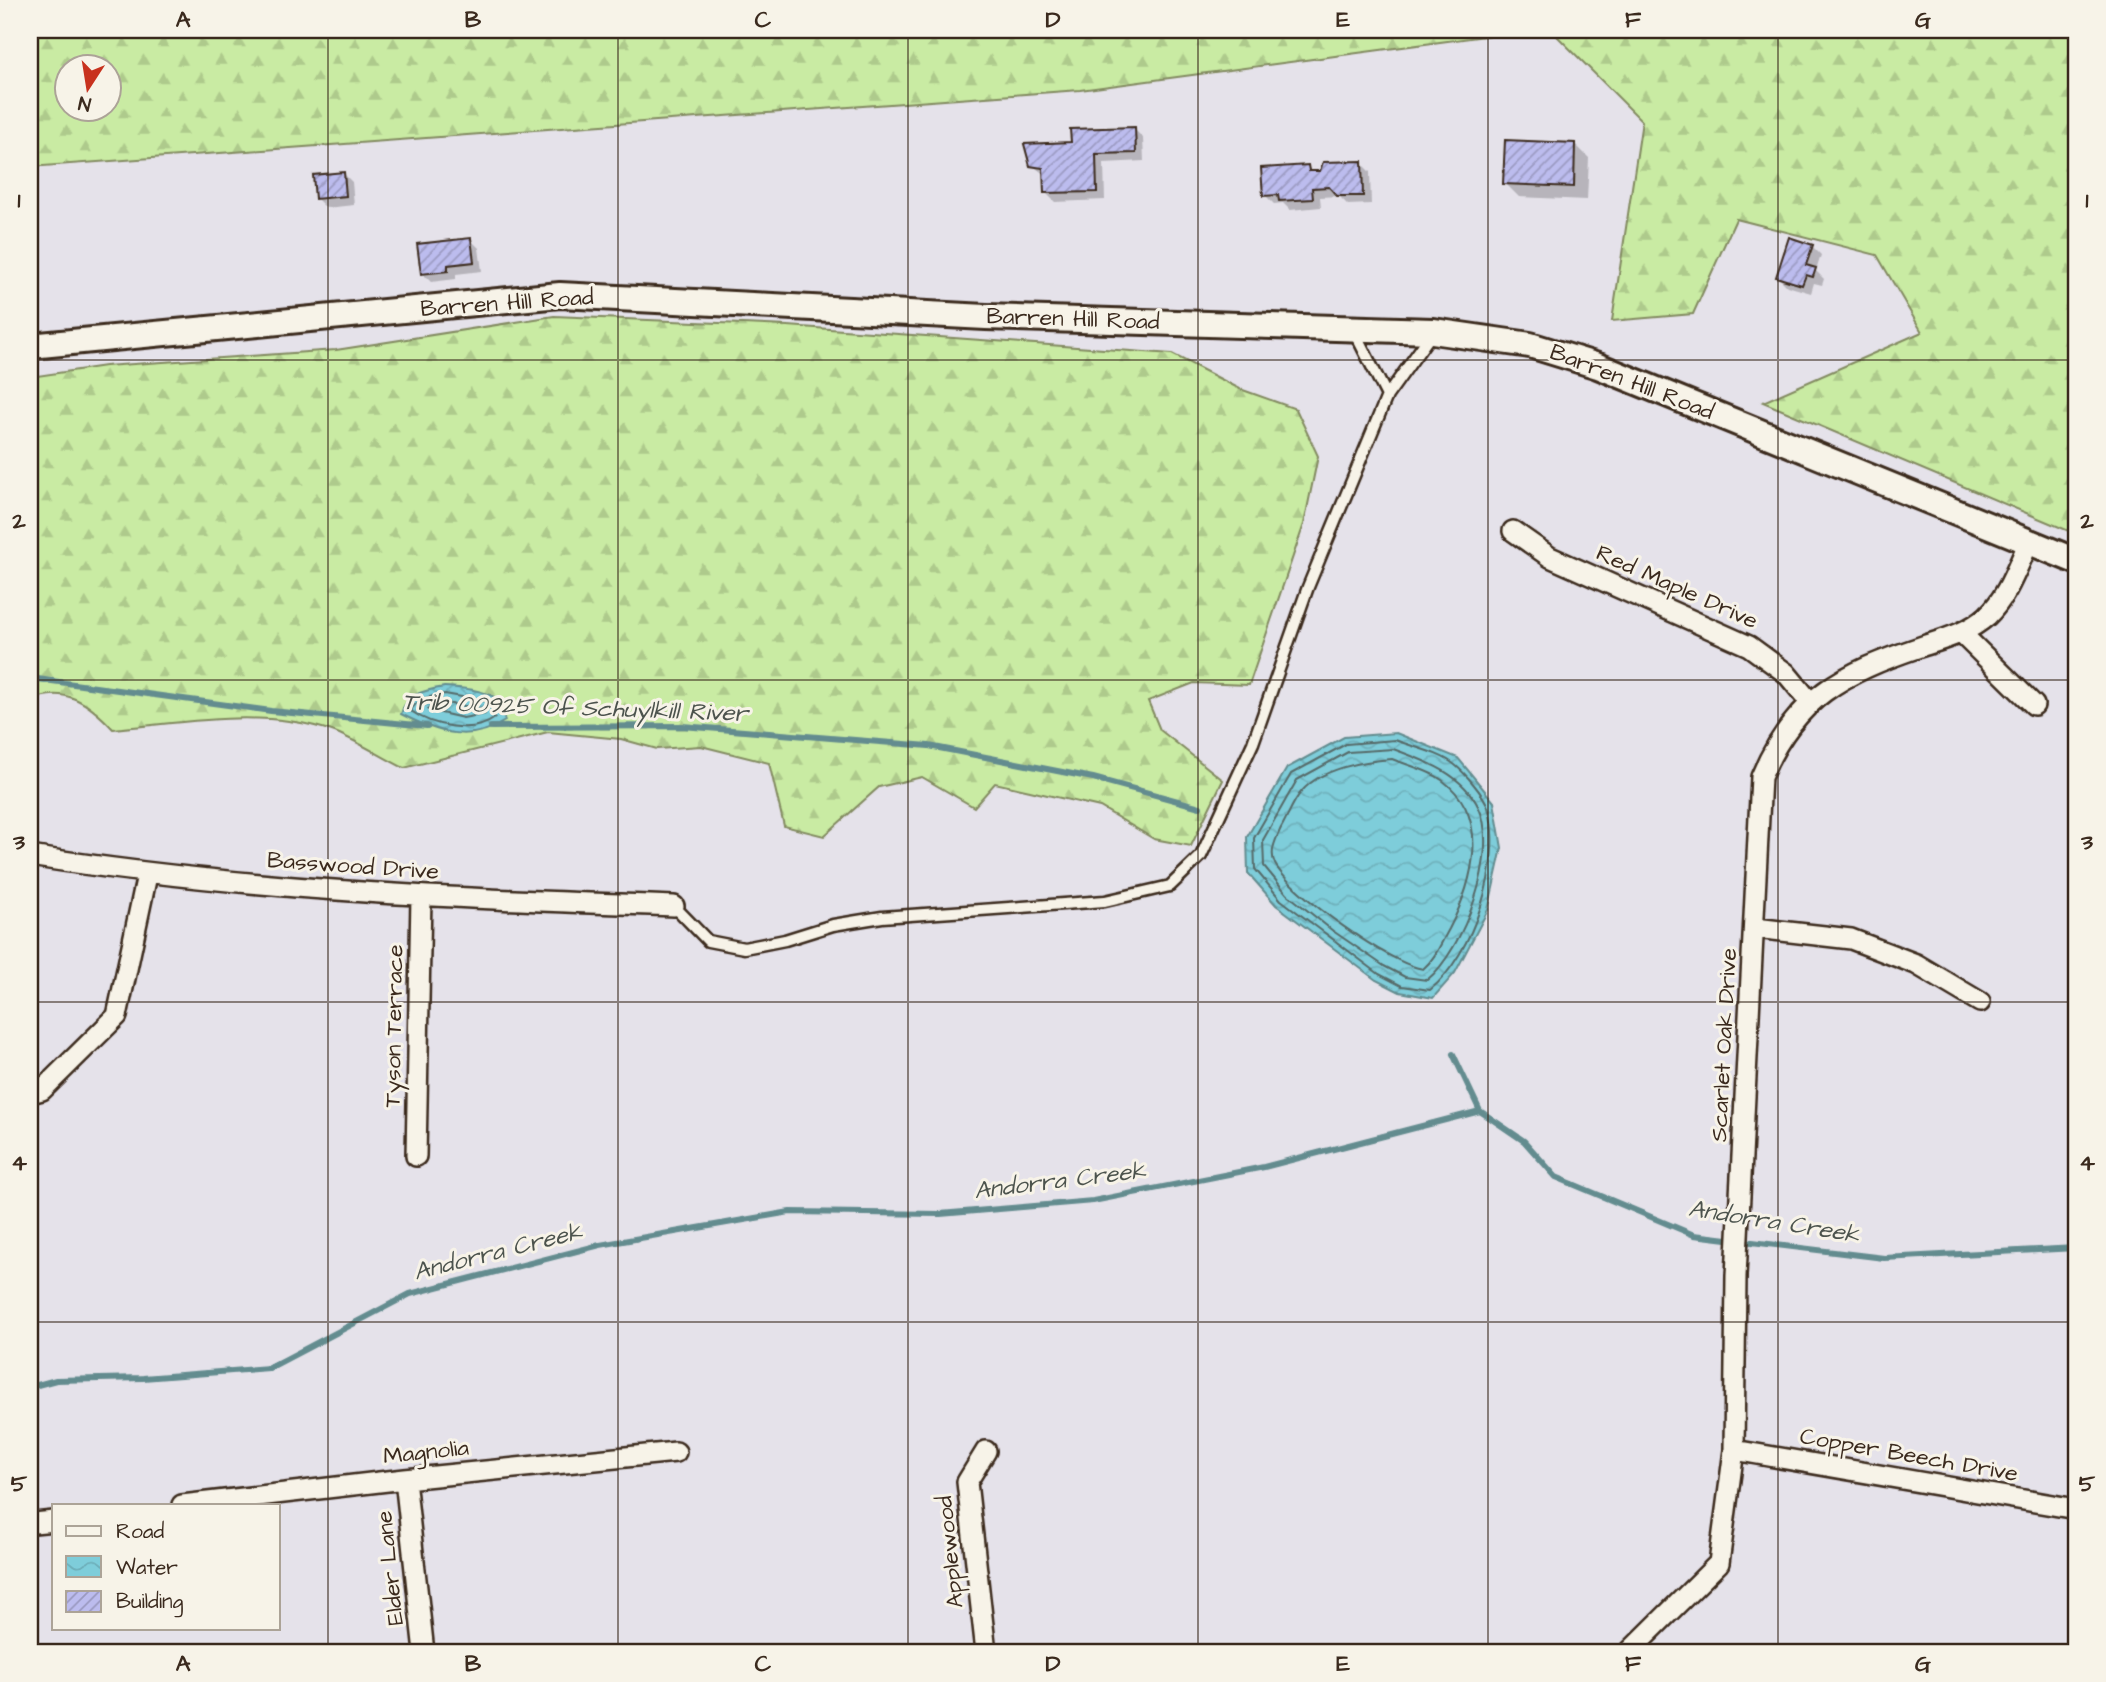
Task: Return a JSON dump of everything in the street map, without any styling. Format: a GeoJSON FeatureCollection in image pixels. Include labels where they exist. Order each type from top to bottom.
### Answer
{"type":"FeatureCollection","features":[{"type":"Feature","properties":{"kind":"street","name":"Barren Hill Road"},"geometry":{"type":"LineString","coordinates":[[30,346],[560,295],[986,317],[1433,331],[1530,345],[1598,366],[2076,561]]}},
{"type":"Feature","properties":{"kind":"street","name":"Red Maple Drive"},"geometry":{"type":"LineString","coordinates":[[1513,531],[1550,557],[1749,646],[1786,673],[1810,702]]}},
{"type":"Feature","properties":{"kind":"street","name":"Scarlet Oak Drive"},"geometry":{"type":"LineString","coordinates":[[1629,1652],[1719,1563],[1734,1450],[1736,1276],[1761,776],[1776,747],[1810,702],[1858,668],[1962,634],[1998,604],[2029,542]]}},
{"type":"Feature","properties":{"kind":"street"},"geometry":{"type":"LineString","coordinates":[[1962,634],[2034,705]]}},
{"type":"Feature","properties":{"kind":"street","name":"Basswood Drive"},"geometry":{"type":"LineString","coordinates":[[30,856],[147,875],[421,897],[674,906]]}},
{"type":"Feature","properties":{"kind":"street"},"geometry":{"type":"LineString","coordinates":[[30,1093],[42,1090],[117,1016],[147,875]]}},
{"type":"Feature","properties":{"kind":"street","name":"Tyson Terrace"},"geometry":{"type":"LineString","coordinates":[[416,1156],[421,897]]}},
{"type":"Feature","properties":{"kind":"street"},"geometry":{"type":"LineString","coordinates":[[1755,928],[1851,939],[1916,964],[1980,1002]]}},
{"type":"Feature","properties":{"kind":"street","name":"Copper Beech Drive"},"geometry":{"type":"LineString","coordinates":[[1734,1450],[2076,1509]]}},
{"type":"Feature","properties":{"kind":"street","name":"Applewood"},"geometry":{"type":"LineString","coordinates":[[986,1451],[967,1482],[986,1652]]}},
{"type":"Feature","properties":{"kind":"street","name":"Magnolia"},"geometry":{"type":"LineString","coordinates":[[191,1504],[676,1452]]}},
{"type":"Feature","properties":{"kind":"street","name":"Elder Lane"},"geometry":{"type":"LineString","coordinates":[[405,1479],[424,1652]]}},
{"type":"Feature","properties":{"kind":"street"},"geometry":{"type":"LineString","coordinates":[[34,1523],[52,1521]]}},
{"type":"Feature","properties":{"kind":"lane"},"geometry":{"type":"LineString","coordinates":[[1353,327],[1387,397]]}},
{"type":"Feature","properties":{"kind":"lane"},"geometry":{"type":"LineString","coordinates":[[674,906],[708,941],[744,948],[785,940],[833,925],[882,918],[1105,901],[1170,886],[1201,856],[1253,743],[1308,587],[1387,397],[1433,331]]}},
{"type":"Feature","properties":{"kind":"green space"},"geometry":{"type":"Polygon","coordinates":[[[30,30],[1530,30],[1080,90],[30,167],[30,30]]]}},
{"type":"Feature","properties":{"kind":"green space"},"geometry":{"type":"Polygon","coordinates":[[[1551,30],[2076,30],[2076,534],[1763,402],[1922,332],[1877,255],[1736,219],[1693,314],[1612,321],[1642,121],[1551,30]]]}},
{"type":"Feature","properties":{"kind":"green space"},"geometry":{"type":"Polygon","coordinates":[[[554,316],[788,326],[1172,354],[1240,389],[1296,409],[1318,456],[1304,524],[1249,685],[1194,683],[1148,701],[1160,730],[1223,780],[1191,846],[1154,839],[1100,807],[995,783],[974,807],[922,777],[879,787],[824,836],[784,826],[769,763],[701,746],[657,749],[621,739],[548,732],[404,768],[332,731],[305,724],[251,718],[113,729],[76,699],[54,695],[30,701],[30,377],[105,366],[336,350],[554,316]]]}},
{"type":"Feature","properties":{"kind":"water"},"geometry":{"type":"Polygon","coordinates":[[[444,687],[479,691],[498,699],[505,721],[492,728],[466,734],[427,726],[401,714],[412,697],[424,691],[444,687]]]}},
{"type":"Feature","properties":{"kind":"water"},"geometry":{"type":"Polygon","coordinates":[[[1396,733],[1458,758],[1494,802],[1502,848],[1488,910],[1455,973],[1433,998],[1400,992],[1376,980],[1276,905],[1248,873],[1247,837],[1287,768],[1344,737],[1396,733]]]}},
{"type":"Feature","properties":{"kind":"building"},"geometry":{"type":"Polygon","coordinates":[[[1135,127],[1136,153],[1096,154],[1097,192],[1044,193],[1043,168],[1030,166],[1024,144],[1071,142],[1070,129],[1135,127]]]}},
{"type":"Feature","properties":{"kind":"building"},"geometry":{"type":"Polygon","coordinates":[[[1505,140],[1575,143],[1574,187],[1503,184],[1505,140]]]}},
{"type":"Feature","properties":{"kind":"building"},"geometry":{"type":"Polygon","coordinates":[[[1362,161],[1363,196],[1337,196],[1329,187],[1312,188],[1313,199],[1279,201],[1278,195],[1263,196],[1261,168],[1308,165],[1309,171],[1320,171],[1323,162],[1362,161]]]}},
{"type":"Feature","properties":{"kind":"building"},"geometry":{"type":"Polygon","coordinates":[[[344,172],[346,196],[315,199],[313,175],[344,172]]]}},
{"type":"Feature","properties":{"kind":"building"},"geometry":{"type":"Polygon","coordinates":[[[1789,237],[1813,245],[1806,265],[1816,268],[1813,277],[1806,275],[1802,285],[1776,277],[1789,237]]]}},
{"type":"Feature","properties":{"kind":"building"},"geometry":{"type":"Polygon","coordinates":[[[471,238],[474,262],[448,265],[448,271],[421,274],[417,244],[471,238]]]}},
{"type":"Feature","properties":{"kind":"waterway","name":"Trib 00925 Of Schuylkill River"},"geometry":{"type":"LineString","coordinates":[[30,678],[271,711],[427,726]]}},
{"type":"Feature","properties":{"kind":"waterway","name":"Trib 00925 Of Schuylkill River"},"geometry":{"type":"LineString","coordinates":[[491,727],[682,726],[929,746],[1093,778],[1200,807]]}},
{"type":"Feature","properties":{"kind":"waterway","name":"Trib 00925 Of Schuylkill River"},"geometry":{"type":"LineString","coordinates":[[1453,1054],[1480,1111]]}},
{"type":"Feature","properties":{"kind":"waterway","name":"Andorra Creek"},"geometry":{"type":"LineString","coordinates":[[30,1387],[56,1380],[143,1378],[269,1368],[410,1294],[600,1245],[790,1212],[940,1214],[1093,1201],[1264,1167],[1480,1111],[1524,1141],[1556,1177],[1694,1235],[1884,1258],[2076,1248]]}}]}
